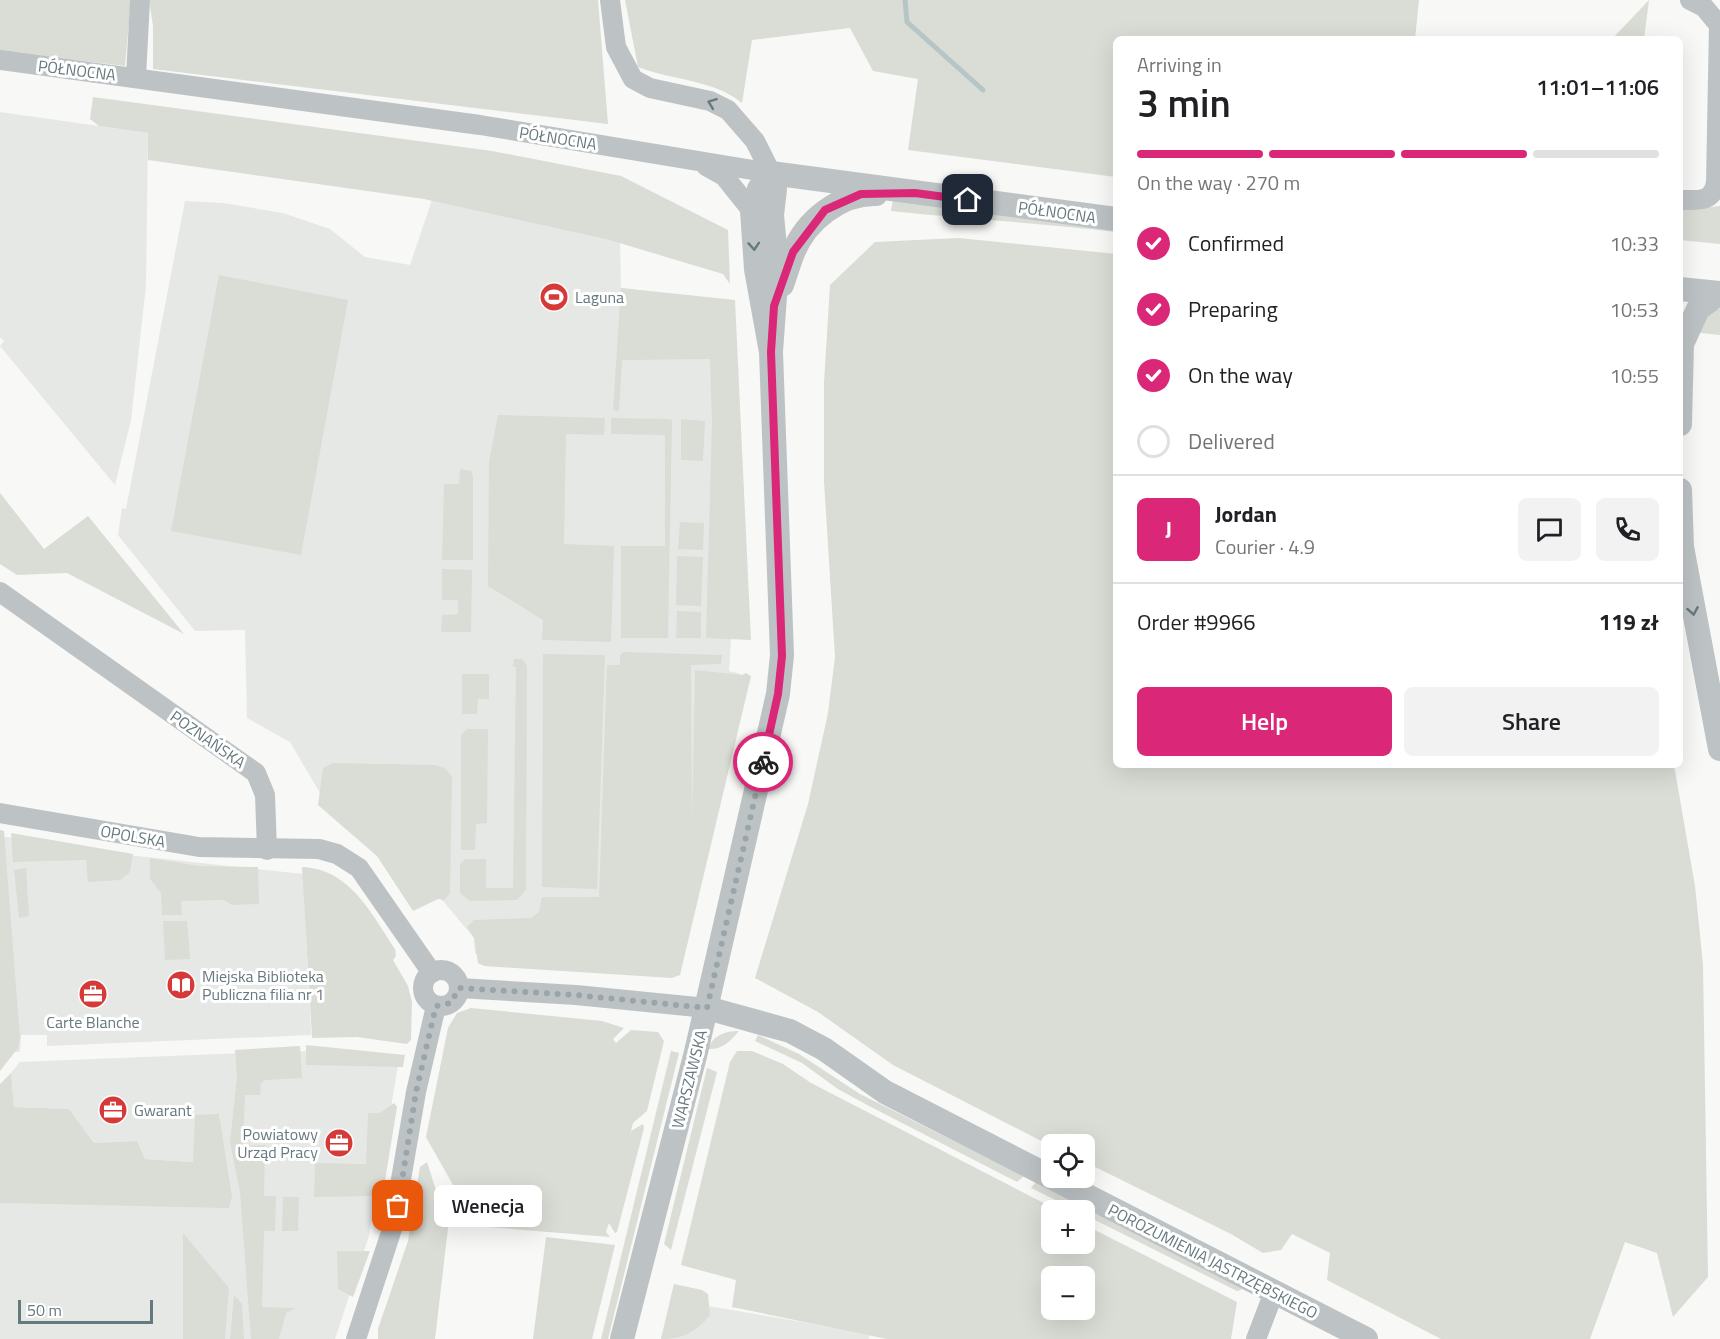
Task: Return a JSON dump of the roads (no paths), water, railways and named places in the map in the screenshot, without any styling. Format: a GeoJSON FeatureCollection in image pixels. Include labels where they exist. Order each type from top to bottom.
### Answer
{"type":"FeatureCollection","features":[{"type":"Feature","properties":{"kind":"street"},"geometry":{"type":"LineString","coordinates":[[136,77],[140,0]]}},
{"type":"Feature","properties":{"kind":"street"},"geometry":{"type":"LineString","coordinates":[[610,0],[616,47],[633,79],[650,88],[710,101],[728,110],[755,141],[771,172]]}},
{"type":"Feature","properties":{"kind":"street"},"geometry":{"type":"LineString","coordinates":[[1683,200],[1706,200],[1717,193],[1719,25],[1704,7],[1690,0]]}},
{"type":"Feature","properties":{"kind":"street","name":"PÓŁNOCNA"},"geometry":{"type":"LineString","coordinates":[[0,60],[480,125],[771,172],[1113,219]]}},
{"type":"Feature","properties":{"kind":"street"},"geometry":{"type":"LineString","coordinates":[[695,160],[724,176],[752,211]]}},
{"type":"Feature","properties":{"kind":"street","name":"WARSZAWSKA"},"geometry":{"type":"LineString","coordinates":[[771,172],[759,189],[752,211],[756,269],[771,352]]}},
{"type":"Feature","properties":{"kind":"street","name":"WARSZAWSKA"},"geometry":{"type":"LineString","coordinates":[[622,1339],[707,1008],[778,694],[782,656],[771,352],[777,268],[772,214],[775,189],[771,172]]}},
{"type":"Feature","properties":{"kind":"street"},"geometry":{"type":"LineString","coordinates":[[774,306],[793,252],[825,210],[861,194],[915,193]]}},
{"type":"Feature","properties":{"kind":"street"},"geometry":{"type":"LineString","coordinates":[[1683,289],[1720,293]]}},
{"type":"Feature","properties":{"kind":"street"},"geometry":{"type":"LineString","coordinates":[[1683,338],[1698,309],[1720,293]]}},
{"type":"Feature","properties":{"kind":"street"},"geometry":{"type":"LineString","coordinates":[[1683,552],[1720,749]]}},
{"type":"Feature","properties":{"kind":"street","name":"POZNAŃSKA"},"geometry":{"type":"LineString","coordinates":[[0,592],[256,773],[266,795],[267,850]]}},
{"type":"Feature","properties":{"kind":"street","name":"OPOLSKA"},"geometry":{"type":"LineString","coordinates":[[0,813],[199,847],[267,850]]}},
{"type":"Feature","properties":{"kind":"street"},"geometry":{"type":"LineString","coordinates":[[267,850],[319,849],[337,854],[359,867],[432,973]]}},
{"type":"Feature","properties":{"kind":"street"},"geometry":{"type":"LineString","coordinates":[[442,970],[450,973],[459,988],[451,1003],[436,1006],[426,998],[423,988],[426,978],[442,970]]}},
{"type":"Feature","properties":{"kind":"street"},"geometry":{"type":"LineString","coordinates":[[459,988],[576,995],[707,1008]]}},
{"type":"Feature","properties":{"kind":"street"},"geometry":{"type":"LineString","coordinates":[[356,1339],[393,1226],[416,1092],[436,1006]]}},
{"type":"Feature","properties":{"kind":"street","name":"POROZUMIENIA JASTRZĘBSKIEGO"},"geometry":{"type":"LineString","coordinates":[[707,1008],[790,1031],[824,1049],[885,1092],[1366,1339]]}},
{"type":"Feature","properties":{"kind":"street"},"geometry":{"type":"LineString","coordinates":[[1256,1339],[1274,1292]]}},
{"type":"Feature","properties":{"kind":"waterway"},"geometry":{"type":"LineString","coordinates":[[905,0],[907,22],[983,90]]}},
{"type":"Feature","properties":{"kind":"place","name":"Laguna"},"geometry":{"type":"Point","coordinates":[554,297]}},
{"type":"Feature","properties":{"kind":"place","name":"Miejska Biblioteka Publiczna filia nr 1"},"geometry":{"type":"Point","coordinates":[181,985]}},
{"type":"Feature","properties":{"kind":"place","name":"Carte Blanche"},"geometry":{"type":"Point","coordinates":[93,994]}},
{"type":"Feature","properties":{"kind":"place","name":"Gwarant"},"geometry":{"type":"Point","coordinates":[113,1110]}},
{"type":"Feature","properties":{"kind":"place","name":"Powiatowy Urząd Pracy"},"geometry":{"type":"Point","coordinates":[339,1143]}},
{"type":"Feature","properties":{"kind":"place","name":"Wenecja"},"geometry":{"type":"Point","coordinates":[398,1206]}}]}
